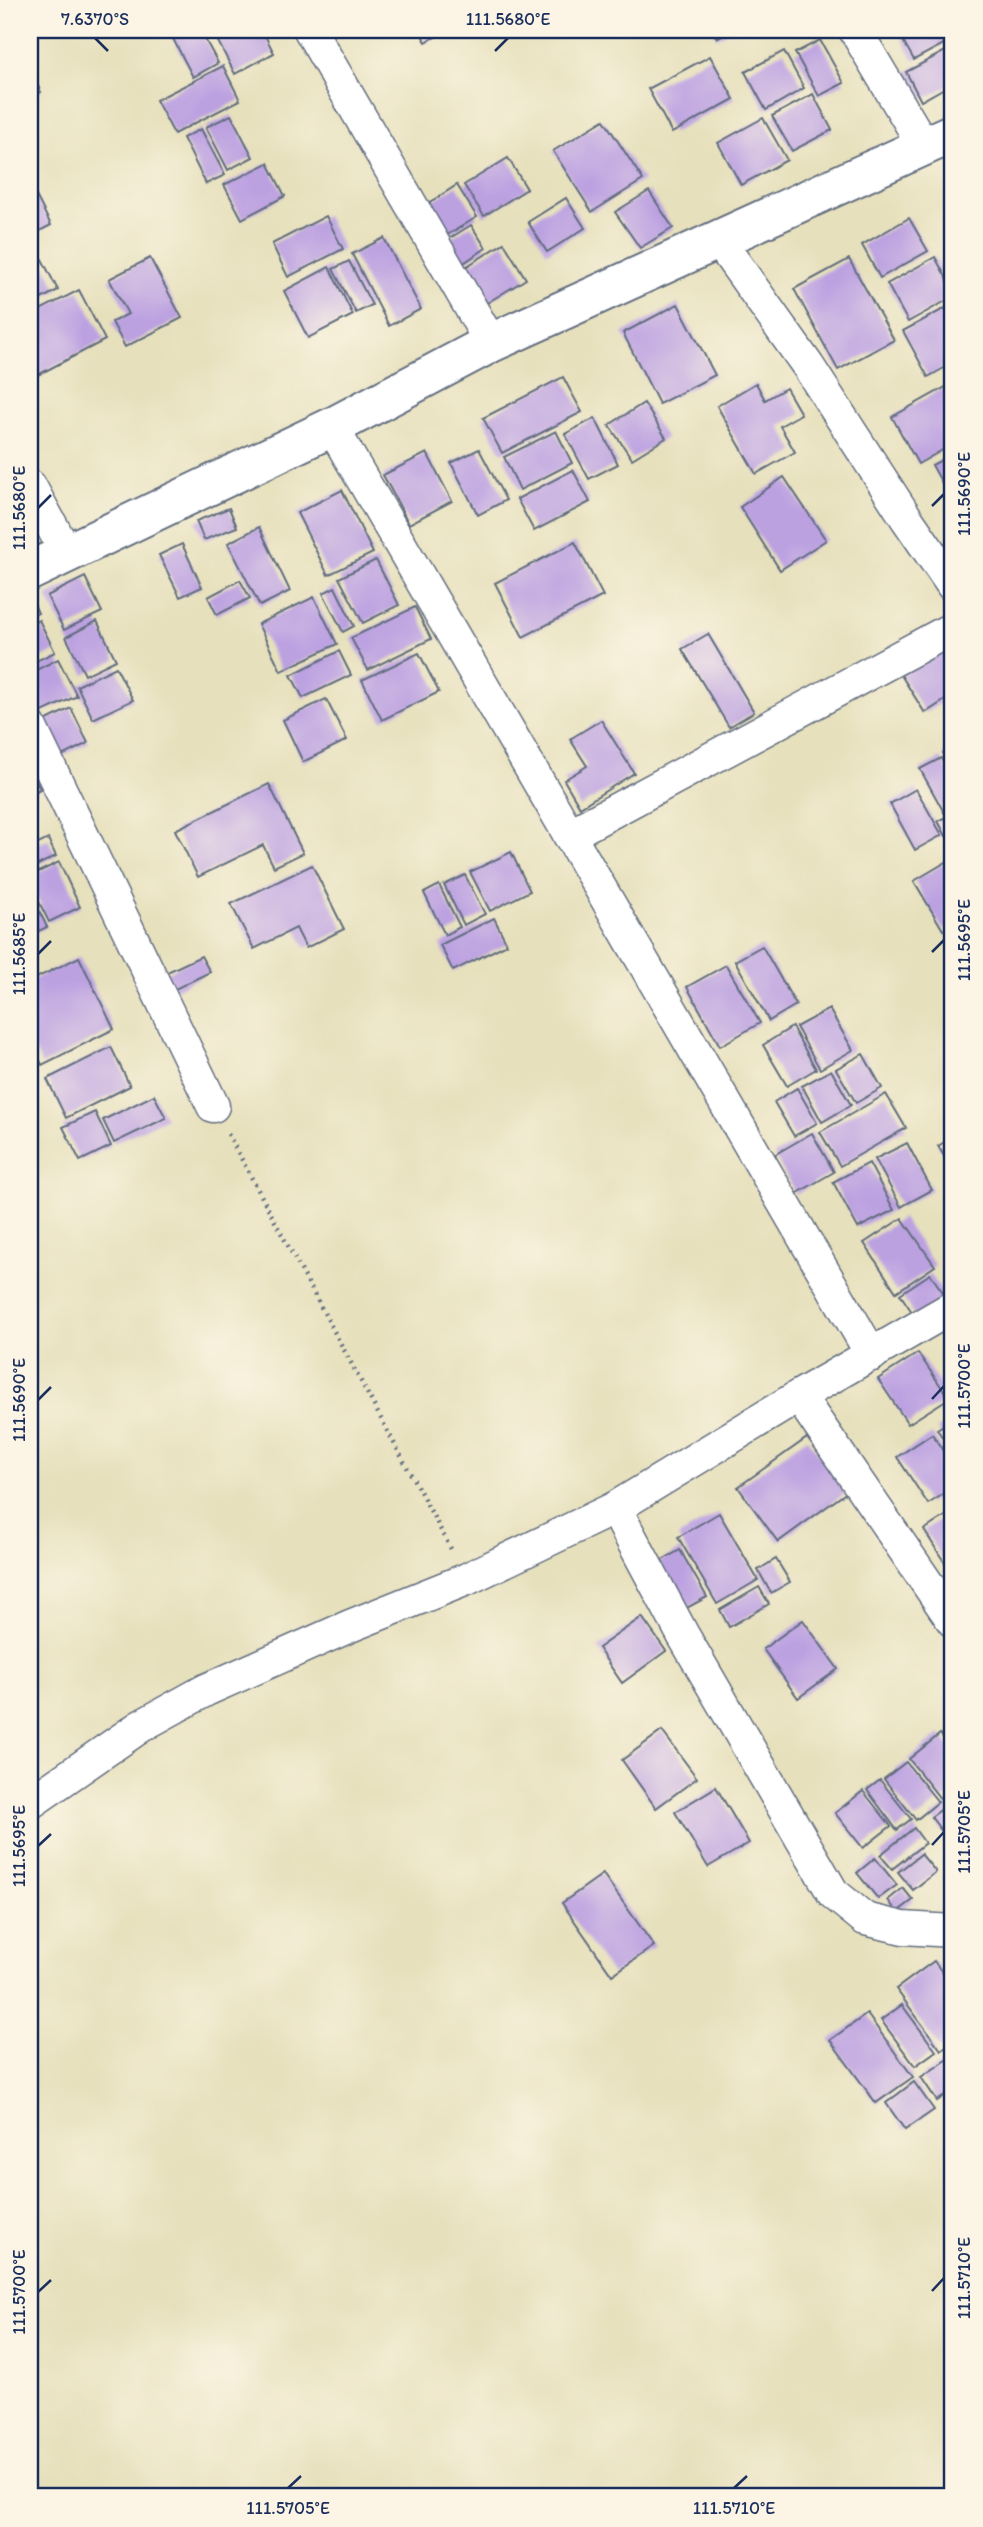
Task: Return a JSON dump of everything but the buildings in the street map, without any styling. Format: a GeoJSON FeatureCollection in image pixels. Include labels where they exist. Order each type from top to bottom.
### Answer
{"type":"FeatureCollection","features":[{"type":"Feature","properties":{"kind":"main road"},"geometry":{"type":"LineString","coordinates":[[30,571],[332,427],[491,343],[939,139]]}},
{"type":"Feature","properties":{"kind":"street"},"geometry":{"type":"LineString","coordinates":[[310,30],[491,343]]}},
{"type":"Feature","properties":{"kind":"street"},"geometry":{"type":"LineString","coordinates":[[855,30],[939,139]]}},
{"type":"Feature","properties":{"kind":"street"},"geometry":{"type":"LineString","coordinates":[[719,241],[808,366],[953,586]]}},
{"type":"Feature","properties":{"kind":"street"},"geometry":{"type":"LineString","coordinates":[[332,427],[872,1355]]}},
{"type":"Feature","properties":{"kind":"street"},"geometry":{"type":"LineString","coordinates":[[30,486],[67,554]]}},
{"type":"Feature","properties":{"kind":"street"},"geometry":{"type":"LineString","coordinates":[[569,835],[953,628]]}},
{"type":"Feature","properties":{"kind":"street"},"geometry":{"type":"LineString","coordinates":[[30,726],[213,1106]]}},
{"type":"Feature","properties":{"kind":"street"},"geometry":{"type":"LineString","coordinates":[[30,1803],[130,1734],[205,1690],[350,1626],[467,1579],[615,1508],[799,1396],[953,1307]]}},
{"type":"Feature","properties":{"kind":"street"},"geometry":{"type":"LineString","coordinates":[[799,1396],[953,1621]]}},
{"type":"Feature","properties":{"kind":"street"},"geometry":{"type":"LineString","coordinates":[[615,1508],[683,1635],[833,1893],[864,1919],[902,1928],[953,1931]]}},
{"type":"Feature","properties":{"kind":"path"},"geometry":{"type":"LineString","coordinates":[[213,1106],[467,1579]]}}]}
